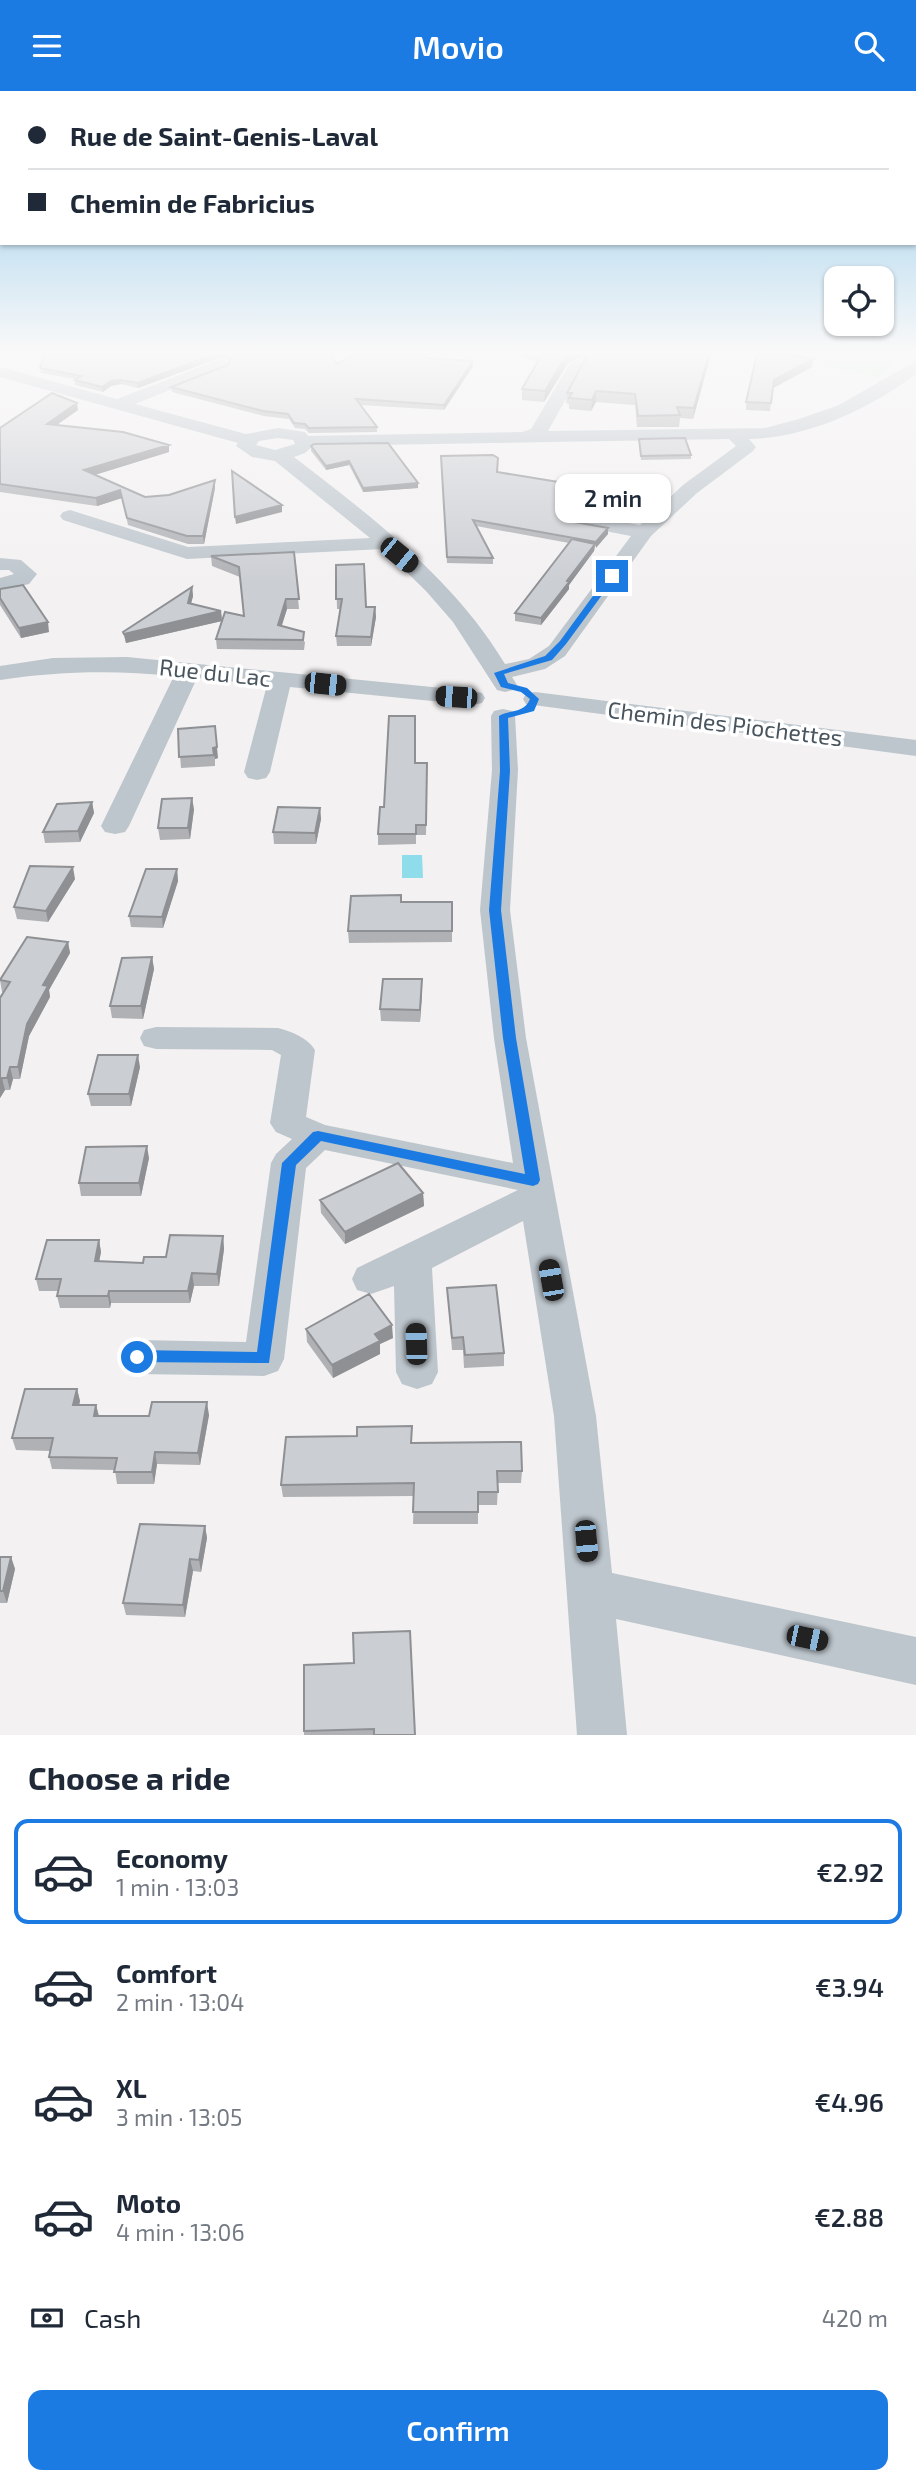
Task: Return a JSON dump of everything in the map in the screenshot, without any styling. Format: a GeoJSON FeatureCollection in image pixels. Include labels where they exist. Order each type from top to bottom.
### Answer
{"type":"FeatureCollection","features":[{"type":"Feature","properties":{"kind":"street"},"geometry":{"type":"LineString","coordinates":[[216,431],[248,440],[278,433],[293,435],[305,442],[735,435],[770,431]]}},
{"type":"Feature","properties":{"kind":"street"},"geometry":{"type":"LineString","coordinates":[[519,437],[539,431]]}},
{"type":"Feature","properties":{"kind":"street"},"geometry":{"type":"LineString","coordinates":[[503,694],[556,651],[644,532],[690,489],[747,447],[735,435]]}},
{"type":"Feature","properties":{"kind":"street"},"geometry":{"type":"LineString","coordinates":[[248,440],[245,446],[253,452],[279,455],[296,451],[305,445],[305,442]]}},
{"type":"Feature","properties":{"kind":"street"},"geometry":{"type":"LineString","coordinates":[[279,455],[414,566],[459,615],[503,694],[505,771],[495,910],[510,1038],[575,1416],[602,1735]]}},
{"type":"Feature","properties":{"kind":"street"},"geometry":{"type":"LineString","coordinates":[[70,516],[187,553],[385,543]]}},
{"type":"Feature","properties":{"kind":"street"},"geometry":{"type":"LineString","coordinates":[[576,520],[644,532]]}},
{"type":"Feature","properties":{"kind":"street"},"geometry":{"type":"LineString","coordinates":[[0,564],[14,563],[26,574],[21,579],[0,585]]}},
{"type":"Feature","properties":{"kind":"street","name":"Rue du Lac"},"geometry":{"type":"LineString","coordinates":[[1,670],[91,663],[280,680],[503,694]]}},
{"type":"Feature","properties":{"kind":"street"},"geometry":{"type":"LineString","coordinates":[[115,826],[189,670]]}},
{"type":"Feature","properties":{"kind":"street"},"geometry":{"type":"LineString","coordinates":[[257,772],[280,680]]}},
{"type":"Feature","properties":{"kind":"street","name":"Chemin des Piochettes"},"geometry":{"type":"LineString","coordinates":[[503,694],[916,748]]}},
{"type":"Feature","properties":{"kind":"street"},"geometry":{"type":"LineString","coordinates":[[156,1038],[278,1039],[298,1050],[288,1123],[318,1136],[534,1189]]}},
{"type":"Feature","properties":{"kind":"street"},"geometry":{"type":"LineString","coordinates":[[137,1357],[264,1359],[289,1163],[318,1136]]}},
{"type":"Feature","properties":{"kind":"street"},"geometry":{"type":"LineString","coordinates":[[371,1279],[412,1261],[534,1189]]}},
{"type":"Feature","properties":{"kind":"street"},"geometry":{"type":"LineString","coordinates":[[412,1261],[417,1372]]}},
{"type":"Feature","properties":{"kind":"street"},"geometry":{"type":"LineString","coordinates":[[590,1591],[916,1661]]}},
{"type":"Feature","properties":{"kind":"water"},"geometry":{"type":"Polygon","coordinates":[[[402,855],[422,855],[423,878],[402,878],[402,855]]]}},
{"type":"Feature","properties":{"kind":"building"},"geometry":{"type":"Polygon","coordinates":[[[0,431],[111,431],[169,445],[84,470],[145,497],[169,495],[215,480],[203,536],[187,536],[127,518],[120,490],[96,498],[0,484],[0,431]]]}},
{"type":"Feature","properties":{"kind":"building"},"geometry":{"type":"Polygon","coordinates":[[[685,438],[691,455],[641,456],[639,439],[685,438]]]}},
{"type":"Feature","properties":{"kind":"building"},"geometry":{"type":"Polygon","coordinates":[[[388,443],[418,483],[363,488],[349,461],[326,466],[311,446],[314,444],[388,443]]]}},
{"type":"Feature","properties":{"kind":"building"},"geometry":{"type":"Polygon","coordinates":[[[493,455],[498,458],[497,472],[638,495],[622,513],[577,506],[564,513],[569,521],[608,528],[596,542],[473,520],[493,558],[447,557],[441,456],[493,455]]]}},
{"type":"Feature","properties":{"kind":"building"},"geometry":{"type":"Polygon","coordinates":[[[232,471],[282,505],[235,517],[232,471]]]}},
{"type":"Feature","properties":{"kind":"building"},"geometry":{"type":"Polygon","coordinates":[[[572,539],[595,544],[567,581],[569,582],[541,618],[515,613],[572,539]]]}},
{"type":"Feature","properties":{"kind":"building"},"geometry":{"type":"Polygon","coordinates":[[[294,552],[299,599],[286,599],[278,625],[304,632],[303,640],[216,639],[225,612],[244,616],[239,567],[211,556],[294,552]]]}},
{"type":"Feature","properties":{"kind":"building"},"geometry":{"type":"Polygon","coordinates":[[[364,564],[366,607],[375,607],[371,637],[336,636],[342,599],[336,599],[336,565],[364,564]]]}},
{"type":"Feature","properties":{"kind":"building"},"geometry":{"type":"Polygon","coordinates":[[[23,585],[48,622],[19,628],[0,598],[0,589],[23,585]]]}},
{"type":"Feature","properties":{"kind":"building"},"geometry":{"type":"Polygon","coordinates":[[[192,587],[188,603],[221,611],[124,634],[123,632],[192,587]]]}},
{"type":"Feature","properties":{"kind":"building"},"geometry":{"type":"Polygon","coordinates":[[[389,716],[415,716],[415,763],[427,763],[426,825],[416,825],[416,834],[378,834],[380,807],[384,807],[389,716]]]}},
{"type":"Feature","properties":{"kind":"building"},"geometry":{"type":"Polygon","coordinates":[[[215,726],[217,747],[213,748],[214,755],[179,757],[178,729],[215,726]]]}},
{"type":"Feature","properties":{"kind":"building"},"geometry":{"type":"Polygon","coordinates":[[[192,798],[188,828],[158,828],[162,799],[192,798]]]}},
{"type":"Feature","properties":{"kind":"building"},"geometry":{"type":"Polygon","coordinates":[[[92,802],[78,831],[43,832],[57,804],[92,802]]]}},
{"type":"Feature","properties":{"kind":"building"},"geometry":{"type":"Polygon","coordinates":[[[278,807],[320,808],[315,833],[273,832],[278,807]]]}},
{"type":"Feature","properties":{"kind":"building"},"geometry":{"type":"Polygon","coordinates":[[[30,866],[73,867],[46,911],[14,907],[30,866]]]}},
{"type":"Feature","properties":{"kind":"building"},"geometry":{"type":"Polygon","coordinates":[[[146,869],[177,869],[162,917],[129,916],[146,869]]]}},
{"type":"Feature","properties":{"kind":"building"},"geometry":{"type":"Polygon","coordinates":[[[401,895],[401,902],[452,902],[452,931],[348,931],[351,896],[401,895]]]}},
{"type":"Feature","properties":{"kind":"building"},"geometry":{"type":"Polygon","coordinates":[[[27,937],[68,942],[43,985],[48,986],[27,1024],[18,1067],[10,1067],[7,1078],[2,1078],[0,1082],[0,998],[10,982],[0,980],[27,937]]]}},
{"type":"Feature","properties":{"kind":"building"},"geometry":{"type":"Polygon","coordinates":[[[152,957],[141,1006],[110,1006],[122,958],[152,957]]]}},
{"type":"Feature","properties":{"kind":"building"},"geometry":{"type":"Polygon","coordinates":[[[383,979],[422,979],[420,1010],[380,1009],[383,979]]]}},
{"type":"Feature","properties":{"kind":"building"},"geometry":{"type":"Polygon","coordinates":[[[98,1055],[138,1055],[129,1094],[88,1094],[98,1055]]]}},
{"type":"Feature","properties":{"kind":"building"},"geometry":{"type":"Polygon","coordinates":[[[147,1146],[139,1183],[79,1183],[86,1147],[147,1146]]]}},
{"type":"Feature","properties":{"kind":"building"},"geometry":{"type":"Polygon","coordinates":[[[398,1163],[423,1193],[345,1232],[320,1200],[398,1163]]]}},
{"type":"Feature","properties":{"kind":"building"},"geometry":{"type":"Polygon","coordinates":[[[170,1235],[223,1236],[217,1274],[192,1273],[188,1291],[109,1291],[108,1296],[57,1296],[61,1279],[36,1279],[47,1240],[99,1240],[95,1261],[143,1263],[144,1257],[166,1257],[170,1235]]]}},
{"type":"Feature","properties":{"kind":"building"},"geometry":{"type":"Polygon","coordinates":[[[496,1285],[504,1353],[465,1355],[463,1337],[452,1338],[447,1288],[496,1285]]]}},
{"type":"Feature","properties":{"kind":"building"},"geometry":{"type":"Polygon","coordinates":[[[369,1294],[392,1325],[375,1334],[380,1341],[332,1365],[306,1329],[369,1294]]]}},
{"type":"Feature","properties":{"kind":"building"},"geometry":{"type":"Polygon","coordinates":[[[25,1389],[77,1389],[73,1405],[96,1405],[94,1416],[149,1416],[152,1402],[207,1402],[198,1453],[155,1452],[152,1472],[114,1472],[117,1458],[49,1457],[53,1438],[12,1438],[25,1389]]]}},
{"type":"Feature","properties":{"kind":"building"},"geometry":{"type":"Polygon","coordinates":[[[412,1426],[411,1443],[521,1442],[522,1471],[497,1471],[498,1492],[478,1492],[478,1512],[413,1512],[414,1483],[281,1485],[286,1437],[357,1436],[357,1427],[412,1426]]]}},
{"type":"Feature","properties":{"kind":"building"},"geometry":{"type":"Polygon","coordinates":[[[140,1524],[205,1526],[199,1560],[190,1559],[183,1605],[123,1603],[140,1524]]]}},
{"type":"Feature","properties":{"kind":"building"},"geometry":{"type":"Polygon","coordinates":[[[0,1557],[11,1557],[3,1591],[0,1591],[0,1557]]]}},
{"type":"Feature","properties":{"kind":"building"},"geometry":{"type":"Polygon","coordinates":[[[410,1631],[415,1735],[374,1735],[374,1729],[304,1731],[304,1665],[354,1663],[353,1633],[410,1631]]]}},
{"type":"Feature","properties":{"kind":"route"},"geometry":{"type":"LineString","coordinates":[[137,1357],[264,1359],[289,1163],[318,1136],[533,1180],[510,1038],[495,910],[505,771],[503,716],[524,713],[531,709],[534,699],[524,689],[505,685],[498,673],[537,664],[548,658],[563,643],[612,576]]}}]}
